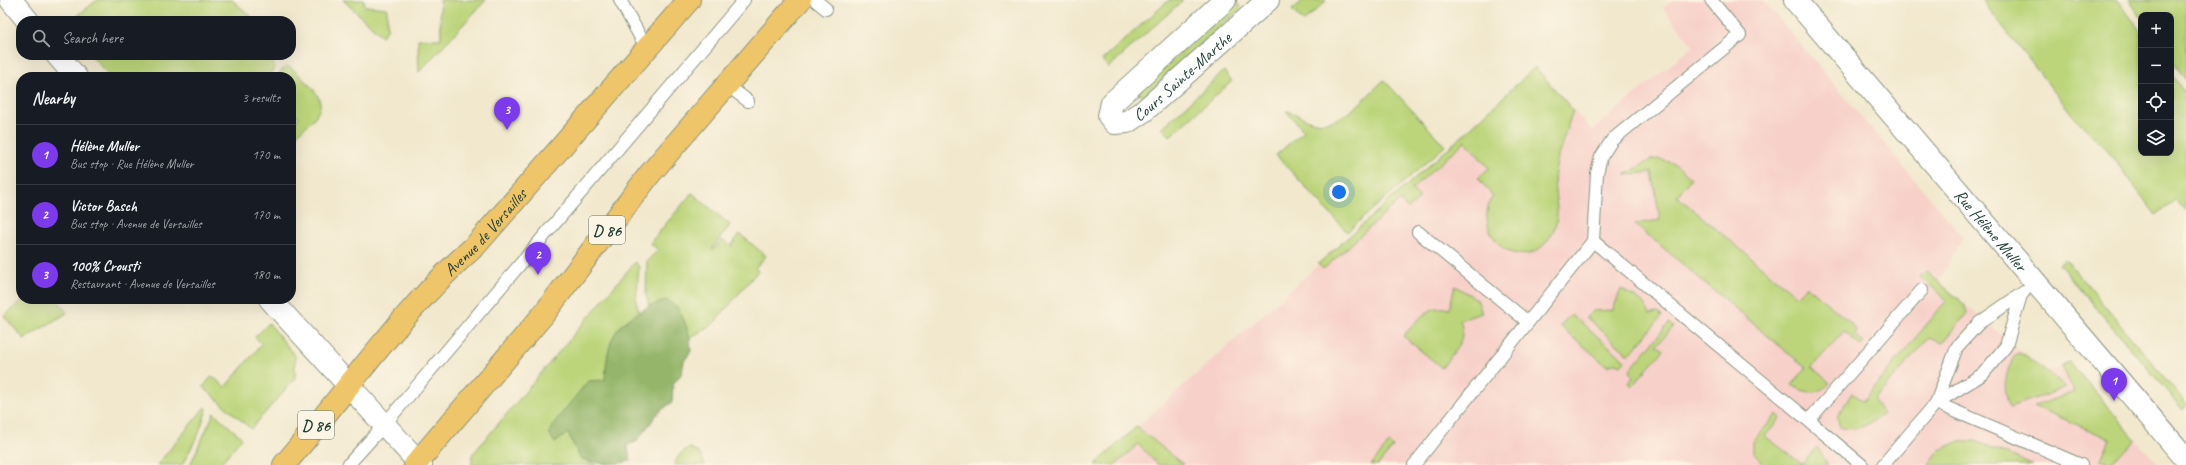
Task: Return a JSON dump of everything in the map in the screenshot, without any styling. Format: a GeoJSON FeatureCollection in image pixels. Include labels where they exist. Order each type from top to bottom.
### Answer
{"type":"FeatureCollection","features":[{"type":"Feature","properties":{"kind":"main road","name":"Avenue de Versailles"},"geometry":{"type":"LineString","coordinates":[[284,465],[348,385],[446,271],[476,245],[689,0]]}},
{"type":"Feature","properties":{"kind":"main road","name":"D 86"},"geometry":{"type":"LineString","coordinates":[[418,464],[543,315],[649,175],[800,0]]}},
{"type":"Feature","properties":{"kind":"street"},"geometry":{"type":"LineString","coordinates":[[10,0],[24,16]]}},
{"type":"Feature","properties":{"kind":"street","name":"Cours Sainte-Marthe"},"geometry":{"type":"LineString","coordinates":[[1225,0],[1112,102],[1109,116],[1115,122],[1127,122],[1145,110],[1268,0]]}},
{"type":"Feature","properties":{"kind":"street","name":"Rue Hélène Muller"},"geometry":{"type":"LineString","coordinates":[[1795,0],[2028,287],[2186,459]]}},
{"type":"Feature","properties":{"kind":"street"},"geometry":{"type":"LineString","coordinates":[[61,60],[72,72]]}},
{"type":"Feature","properties":{"kind":"street"},"geometry":{"type":"LineString","coordinates":[[275,304],[418,464]]}},
{"type":"Feature","properties":{"kind":"lane"},"geometry":{"type":"LineString","coordinates":[[620,0],[647,49]]}},
{"type":"Feature","properties":{"kind":"lane"},"geometry":{"type":"LineString","coordinates":[[348,465],[384,425],[744,0]]}},
{"type":"Feature","properties":{"kind":"lane"},"geometry":{"type":"LineString","coordinates":[[815,0],[826,9]]}},
{"type":"Feature","properties":{"kind":"lane"},"geometry":{"type":"LineString","coordinates":[[1414,465],[1593,241],[1597,173],[1601,157],[1612,140],[1740,35],[1711,0]]}},
{"type":"Feature","properties":{"kind":"lane"},"geometry":{"type":"LineString","coordinates":[[727,85],[748,101]]}},
{"type":"Feature","properties":{"kind":"lane"},"geometry":{"type":"LineString","coordinates":[[1418,232],[1528,322]]}},
{"type":"Feature","properties":{"kind":"lane"},"geometry":{"type":"LineString","coordinates":[[1593,241],[1862,465]]}},
{"type":"Feature","properties":{"kind":"lane"},"geometry":{"type":"LineString","coordinates":[[1936,403],[1957,347],[1979,323],[2028,287]]}},
{"type":"Feature","properties":{"kind":"lane"},"geometry":{"type":"LineString","coordinates":[[1884,465],[1936,403],[1983,374],[2006,346],[2028,287]]}},
{"type":"Feature","properties":{"kind":"lane"},"geometry":{"type":"LineString","coordinates":[[1808,420],[1922,290]]}},
{"type":"Feature","properties":{"kind":"lane"},"geometry":{"type":"LineString","coordinates":[[1936,403],[2081,465]]}},
{"type":"Feature","properties":{"kind":"shaded area"},"geometry":{"type":"Polygon","coordinates":[[[1673,0],[1763,0],[1963,237],[1938,282],[2046,372],[2070,362],[2158,465],[1095,465],[1461,137],[1535,67],[1592,131],[1693,46],[1663,8],[1673,0]]]}},
{"type":"Feature","properties":{"kind":"green space"},"geometry":{"type":"Polygon","coordinates":[[[97,0],[232,0],[250,16],[77,16],[97,0]]]}},
{"type":"Feature","properties":{"kind":"green space"},"geometry":{"type":"Polygon","coordinates":[[[343,0],[364,0],[365,6],[387,8],[387,30],[382,36],[343,0]]]}},
{"type":"Feature","properties":{"kind":"green space"},"geometry":{"type":"Polygon","coordinates":[[[440,0],[486,0],[419,72],[418,39],[441,39],[440,0]]]}},
{"type":"Feature","properties":{"kind":"green space"},"geometry":{"type":"Polygon","coordinates":[[[1169,0],[1183,0],[1108,68],[1102,60],[1169,0]]]}},
{"type":"Feature","properties":{"kind":"green space"},"geometry":{"type":"Polygon","coordinates":[[[1304,0],[1327,0],[1303,22],[1292,10],[1304,0]]]}},
{"type":"Feature","properties":{"kind":"green space"},"geometry":{"type":"Polygon","coordinates":[[[1982,0],[2118,0],[2138,28],[2138,156],[2174,156],[2174,78],[2186,95],[2186,211],[2175,201],[2156,215],[2106,149],[2075,118],[1982,0]]]}},
{"type":"Feature","properties":{"kind":"green space"},"geometry":{"type":"Polygon","coordinates":[[[2129,0],[2186,0],[2186,80],[2174,63],[2174,12],[2138,13],[2129,0]]]}},
{"type":"Feature","properties":{"kind":"green space"},"geometry":{"type":"Polygon","coordinates":[[[1236,2],[1241,8],[1144,96],[1138,94],[1138,92],[1236,2]]]}},
{"type":"Feature","properties":{"kind":"green space"},"geometry":{"type":"Polygon","coordinates":[[[95,60],[273,60],[274,68],[272,72],[106,72],[95,60]]]}},
{"type":"Feature","properties":{"kind":"green space"},"geometry":{"type":"Polygon","coordinates":[[[286,66],[292,68],[296,72],[281,72],[286,66]]]}},
{"type":"Feature","properties":{"kind":"green space"},"geometry":{"type":"Polygon","coordinates":[[[1535,67],[1573,110],[1556,164],[1554,181],[1557,206],[1556,223],[1548,240],[1537,250],[1526,254],[1515,254],[1505,249],[1496,241],[1490,231],[1487,219],[1488,207],[1493,196],[1478,178],[1489,168],[1465,141],[1412,189],[1420,198],[1408,209],[1400,200],[1327,266],[1323,269],[1318,264],[1461,137],[1535,67]]]}},
{"type":"Feature","properties":{"kind":"green space"},"geometry":{"type":"Polygon","coordinates":[[[1224,71],[1232,81],[1170,136],[1162,128],[1224,71]]]}},
{"type":"Feature","properties":{"kind":"green space"},"geometry":{"type":"Polygon","coordinates":[[[296,72],[314,91],[319,99],[320,106],[313,119],[296,136],[296,120],[299,117],[296,114],[296,72]]]}},
{"type":"Feature","properties":{"kind":"green space"},"geometry":{"type":"Polygon","coordinates":[[[1384,80],[1445,146],[1347,232],[1276,155],[1304,131],[1286,111],[1315,122],[1335,120],[1362,102],[1384,80]]]}},
{"type":"Feature","properties":{"kind":"green space"},"geometry":{"type":"Polygon","coordinates":[[[1660,159],[1675,164],[1691,178],[1677,196],[1796,296],[1806,286],[1851,323],[1857,332],[1855,334],[1864,343],[1861,346],[1844,331],[1812,367],[1830,383],[1826,387],[1812,392],[1802,390],[1792,385],[1806,368],[1635,224],[1660,220],[1652,172],[1625,175],[1650,160],[1660,159]]]}},
{"type":"Feature","properties":{"kind":"green space"},"geometry":{"type":"Polygon","coordinates":[[[692,193],[730,225],[712,249],[714,249],[722,240],[731,246],[740,234],[766,256],[755,268],[758,271],[714,323],[690,338],[684,320],[651,305],[649,306],[646,295],[647,261],[658,250],[650,243],[692,193]]]}},
{"type":"Feature","properties":{"kind":"green space"},"geometry":{"type":"Polygon","coordinates":[[[2065,259],[2186,403],[2186,407],[2183,410],[2059,264],[2065,259]]]}},
{"type":"Feature","properties":{"kind":"green space"},"geometry":{"type":"Polygon","coordinates":[[[635,262],[639,267],[636,301],[639,313],[632,317],[608,353],[605,380],[568,432],[580,458],[596,465],[472,465],[472,455],[635,262]]]}},
{"type":"Feature","properties":{"kind":"green space"},"geometry":{"type":"Polygon","coordinates":[[[1927,272],[1964,304],[1967,313],[1943,343],[1929,338],[1874,400],[1883,414],[1869,424],[1858,428],[1846,429],[1840,427],[1837,417],[1852,393],[1863,401],[1947,300],[1919,276],[1927,272]]]}},
{"type":"Feature","properties":{"kind":"green space"},"geometry":{"type":"Polygon","coordinates":[[[1455,286],[1477,299],[1482,313],[1460,320],[1462,327],[1461,340],[1455,351],[1442,368],[1403,336],[1423,315],[1429,311],[1442,308],[1449,309],[1455,286]]]}},
{"type":"Feature","properties":{"kind":"green space"},"geometry":{"type":"Polygon","coordinates":[[[1621,289],[1643,302],[1650,314],[1658,313],[1662,316],[1629,355],[1586,317],[1593,311],[1613,310],[1621,289]]]}},
{"type":"Feature","properties":{"kind":"green space"},"geometry":{"type":"Polygon","coordinates":[[[666,300],[676,306],[684,320],[690,338],[691,351],[684,361],[682,373],[673,384],[672,402],[658,413],[636,442],[627,445],[631,461],[605,464],[580,458],[568,433],[555,443],[549,433],[557,419],[588,381],[605,380],[610,346],[618,329],[628,319],[640,311],[666,300]]]}},
{"type":"Feature","properties":{"kind":"green space"},"geometry":{"type":"Polygon","coordinates":[[[18,304],[61,304],[67,313],[24,339],[4,316],[18,304]]]}},
{"type":"Feature","properties":{"kind":"green space"},"geometry":{"type":"Polygon","coordinates":[[[1571,314],[1625,360],[1621,365],[1616,363],[1607,366],[1560,326],[1571,314]]]}},
{"type":"Feature","properties":{"kind":"green space"},"geometry":{"type":"Polygon","coordinates":[[[269,323],[295,356],[295,378],[251,429],[203,387],[212,376],[225,387],[262,344],[255,337],[269,323]]]}},
{"type":"Feature","properties":{"kind":"green space"},"geometry":{"type":"Polygon","coordinates":[[[1669,323],[1673,327],[1657,345],[1664,350],[1632,386],[1629,383],[1633,377],[1630,370],[1669,323]]]}},
{"type":"Feature","properties":{"kind":"green space"},"geometry":{"type":"Polygon","coordinates":[[[2018,353],[2025,355],[2066,388],[2010,407],[2007,400],[2005,387],[2007,374],[2015,355],[2018,353]]]}},
{"type":"Feature","properties":{"kind":"green space"},"geometry":{"type":"Polygon","coordinates":[[[2070,362],[2135,439],[2111,465],[2101,459],[2110,439],[2034,406],[2074,392],[2062,365],[2070,362]]]}},
{"type":"Feature","properties":{"kind":"green space"},"geometry":{"type":"Polygon","coordinates":[[[205,407],[207,409],[198,435],[182,465],[157,465],[205,407]]]}},
{"type":"Feature","properties":{"kind":"green space"},"geometry":{"type":"Polygon","coordinates":[[[214,413],[242,438],[219,465],[190,465],[214,413]]]}},
{"type":"Feature","properties":{"kind":"green space"},"geometry":{"type":"Polygon","coordinates":[[[1777,414],[1781,418],[1765,436],[1802,464],[1817,447],[1828,465],[1765,465],[1753,453],[1753,441],[1777,414]]]}},
{"type":"Feature","properties":{"kind":"green space"},"geometry":{"type":"Polygon","coordinates":[[[1137,426],[1184,465],[1158,465],[1138,444],[1115,465],[1095,465],[1137,426]]]}},
{"type":"Feature","properties":{"kind":"green space"},"geometry":{"type":"Polygon","coordinates":[[[1960,441],[1976,441],[2033,465],[1928,465],[1940,450],[1960,441]]]}},
{"type":"Feature","properties":{"kind":"green space"},"geometry":{"type":"Polygon","coordinates":[[[1389,443],[1393,447],[1378,465],[1371,465],[1389,443]]]}},
{"type":"Feature","properties":{"kind":"green space"},"geometry":{"type":"Polygon","coordinates":[[[691,448],[699,453],[705,465],[675,465],[680,454],[691,448]]]}},
{"type":"Feature","properties":{"kind":"place","name":"100% Crousti"},"geometry":{"type":"Point","coordinates":[507,130]}},
{"type":"Feature","properties":{"kind":"place","name":"Victor Basch"},"geometry":{"type":"Point","coordinates":[538,275]}},
{"type":"Feature","properties":{"kind":"place","name":"Hélène Muller"},"geometry":{"type":"Point","coordinates":[2114,401]}}]}
